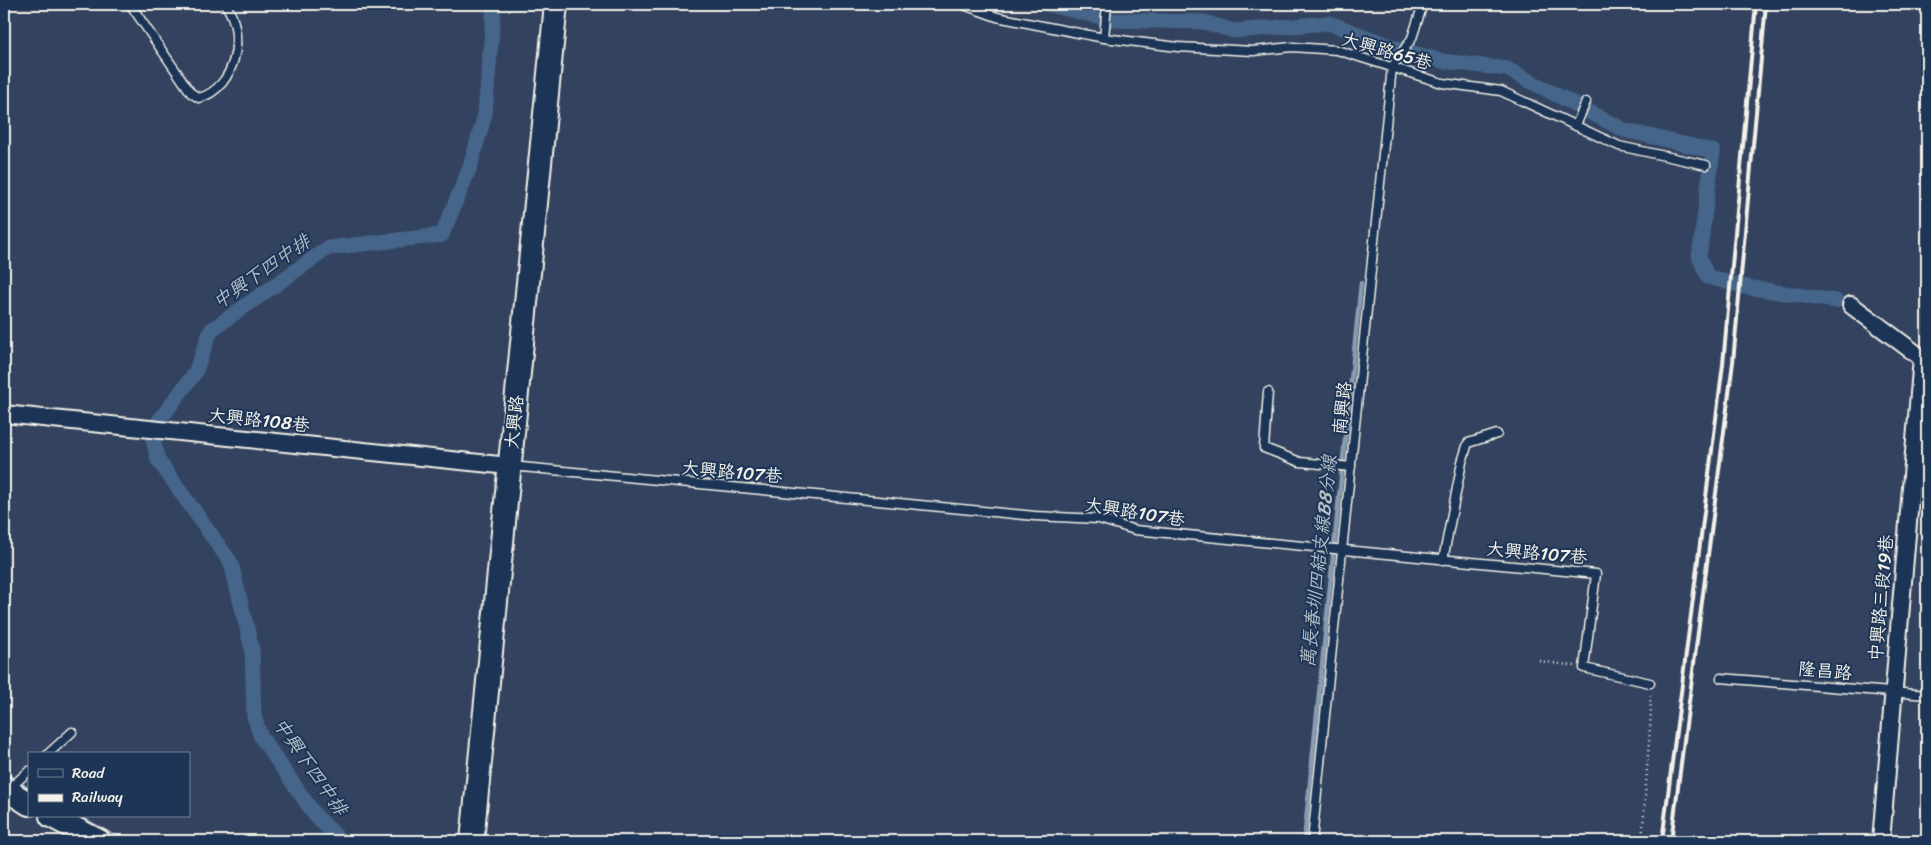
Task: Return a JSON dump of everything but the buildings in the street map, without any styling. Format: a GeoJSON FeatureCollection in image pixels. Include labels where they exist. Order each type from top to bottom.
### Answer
{"type":"FeatureCollection","features":[{"type":"Feature","properties":{"kind":"street","name":"大興路"},"geometry":{"type":"LineString","coordinates":[[472,841],[556,4]]}},
{"type":"Feature","properties":{"kind":"street"},"geometry":{"type":"LineString","coordinates":[[1851,305],[1925,360]]}},
{"type":"Feature","properties":{"kind":"street","name":"中興路三段19巷"},"geometry":{"type":"LineString","coordinates":[[1881,841],[1893,692],[1925,360]]}},
{"type":"Feature","properties":{"kind":"street","name":"大興路108巷"},"geometry":{"type":"LineString","coordinates":[[4,414],[509,466]]}},
{"type":"Feature","properties":{"kind":"street"},"geometry":{"type":"LineString","coordinates":[[5,789],[28,803]]}},
{"type":"Feature","properties":{"kind":"street"},"geometry":{"type":"LineString","coordinates":[[55,818],[98,841]]}},
{"type":"Feature","properties":{"kind":"lane"},"geometry":{"type":"LineString","coordinates":[[130,4],[191,93],[199,98],[212,94],[222,83],[235,59],[237,38],[232,12],[225,4]]}},
{"type":"Feature","properties":{"kind":"lane","name":"大興路65巷"},"geometry":{"type":"LineString","coordinates":[[961,4],[996,17],[1178,47],[1253,51],[1292,47],[1337,50],[1442,83],[1501,91],[1618,146],[1706,165]]}},
{"type":"Feature","properties":{"kind":"lane"},"geometry":{"type":"LineString","coordinates":[[1105,34],[1107,4]]}},
{"type":"Feature","properties":{"kind":"lane"},"geometry":{"type":"LineString","coordinates":[[1392,67],[1412,38],[1423,4]]}},
{"type":"Feature","properties":{"kind":"lane","name":"南興路"},"geometry":{"type":"LineString","coordinates":[[1312,841],[1392,67]]}},
{"type":"Feature","properties":{"kind":"lane"},"geometry":{"type":"LineString","coordinates":[[1576,125],[1586,102]]}},
{"type":"Feature","properties":{"kind":"lane"},"geometry":{"type":"LineString","coordinates":[[1268,392],[1264,448],[1300,462],[1352,467]]}},
{"type":"Feature","properties":{"kind":"lane"},"geometry":{"type":"LineString","coordinates":[[1442,560],[1462,462],[1468,443],[1497,434]]}},
{"type":"Feature","properties":{"kind":"lane","name":"大興路107巷"},"geometry":{"type":"LineString","coordinates":[[509,466],[1025,515],[1099,519],[1135,530],[1596,574],[1584,668]]}},
{"type":"Feature","properties":{"kind":"lane"},"geometry":{"type":"LineString","coordinates":[[1584,668],[1650,683]]}},
{"type":"Feature","properties":{"kind":"lane","name":"隆昌路"},"geometry":{"type":"LineString","coordinates":[[1720,678],[1927,695]]}},
{"type":"Feature","properties":{"kind":"lane"},"geometry":{"type":"LineString","coordinates":[[50,752],[72,732]]}},
{"type":"Feature","properties":{"kind":"lane"},"geometry":{"type":"LineString","coordinates":[[5,789],[28,772]]}},
{"type":"Feature","properties":{"kind":"path"},"geometry":{"type":"LineString","coordinates":[[1539,661],[1584,668]]}},
{"type":"Feature","properties":{"kind":"path"},"geometry":{"type":"LineString","coordinates":[[1642,841],[1651,713],[1650,683]]}},
{"type":"Feature","properties":{"kind":"waterway","name":"中興下四中排"},"geometry":{"type":"LineString","coordinates":[[158,422],[195,373],[211,330],[328,248],[442,235],[470,167],[485,114],[494,4]]}},
{"type":"Feature","properties":{"kind":"waterway"},"geometry":{"type":"LineString","coordinates":[[1046,4],[1113,20],[1204,22],[1234,31],[1329,23],[1399,49],[1442,61],[1507,69],[1624,130],[1713,151],[1699,257],[1708,277],[1746,287],[1836,301]]}},
{"type":"Feature","properties":{"kind":"waterway","name":"萬長春圳四結支線B8分線"},"geometry":{"type":"LineString","coordinates":[[1304,841],[1361,283]]}},
{"type":"Feature","properties":{"kind":"waterway","name":"中興下四中排"},"geometry":{"type":"LineString","coordinates":[[152,436],[158,460],[231,563],[252,649],[254,716],[261,737],[315,815],[341,841]]}},
{"type":"Feature","properties":{"kind":"waterway"},"geometry":{"type":"LineString","coordinates":[[4,773],[28,789]]}},
{"type":"Feature","properties":{"kind":"waterway"},"geometry":{"type":"LineString","coordinates":[[81,818],[122,841]]}},
{"type":"Feature","properties":{"kind":"railway"},"geometry":{"type":"LineString","coordinates":[[1662,841],[1723,364],[1756,4]]}},
{"type":"Feature","properties":{"kind":"railway"},"geometry":{"type":"LineString","coordinates":[[1671,841],[1733,362],[1766,4]]}}]}
